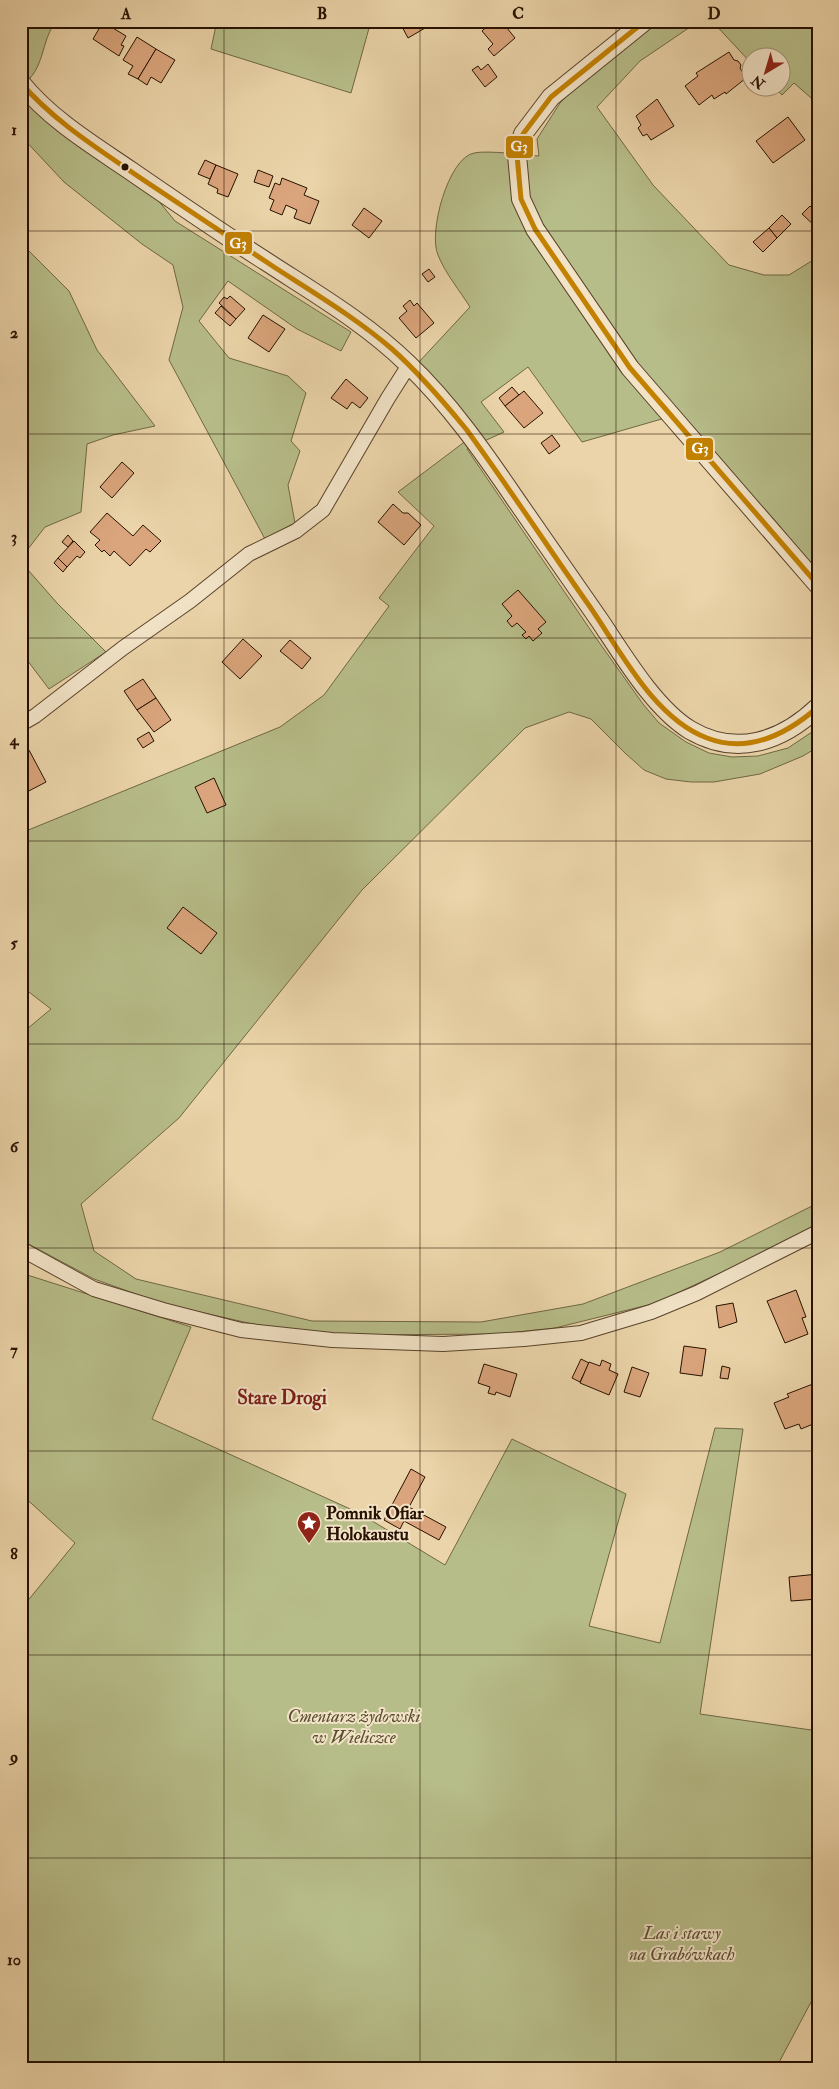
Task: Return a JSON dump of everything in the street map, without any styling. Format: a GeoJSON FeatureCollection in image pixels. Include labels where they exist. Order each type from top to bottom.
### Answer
{"type":"FeatureCollection","features":[{"type":"Feature","properties":{"kind":"street"},"geometry":{"type":"LineString","coordinates":[[645,21],[551,97],[523,134],[517,155],[521,199],[535,229],[630,368],[818,585]]}},
{"type":"Feature","properties":{"kind":"street"},"geometry":{"type":"LineString","coordinates":[[21,83],[65,125],[182,206],[370,330],[409,365],[486,457],[636,674],[667,712],[678,722],[697,733],[720,742],[762,742],[799,724],[818,707]]}},
{"type":"Feature","properties":{"kind":"street"},"geometry":{"type":"LineString","coordinates":[[21,724],[35,716],[123,648],[190,601],[249,554],[296,531],[323,510],[409,365]]}},
{"type":"Feature","properties":{"kind":"street"},"geometry":{"type":"LineString","coordinates":[[21,1248],[94,1289],[163,1310],[241,1330],[332,1340],[443,1344],[581,1333],[651,1312],[696,1293],[818,1232]]}},
{"type":"Feature","properties":{"kind":"green space"},"geometry":{"type":"Polygon","coordinates":[[[21,21],[56,21],[47,38],[35,72],[21,86],[21,21]]]}},
{"type":"Feature","properties":{"kind":"green space"},"geometry":{"type":"Polygon","coordinates":[[[217,21],[371,21],[351,93],[211,49],[217,21]]]}},
{"type":"Feature","properties":{"kind":"green space"},"geometry":{"type":"Polygon","coordinates":[[[655,21],[699,21],[640,61],[597,107],[653,185],[729,265],[764,275],[789,275],[818,257],[818,573],[778,524],[679,414],[582,442],[528,367],[481,402],[504,432],[467,449],[596,638],[643,704],[659,723],[686,742],[709,753],[732,757],[758,756],[788,748],[818,728],[818,747],[803,756],[760,774],[714,782],[691,782],[666,779],[644,770],[591,719],[569,712],[525,728],[362,890],[179,1118],[81,1204],[94,1251],[136,1279],[312,1321],[481,1322],[583,1304],[720,1252],[818,1203],[818,1227],[656,1303],[555,1328],[498,1334],[336,1335],[253,1324],[164,1304],[94,1279],[21,1240],[21,1034],[51,1009],[21,986],[21,833],[280,727],[324,695],[389,606],[379,598],[434,526],[398,492],[479,431],[418,363],[470,307],[445,268],[438,255],[436,245],[438,214],[449,182],[456,168],[465,158],[474,153],[497,152],[539,156],[537,139],[560,103],[585,76],[645,26],[655,21]]]}},
{"type":"Feature","properties":{"kind":"green space"},"geometry":{"type":"Polygon","coordinates":[[[712,21],[818,21],[818,104],[794,83],[792,85],[792,48],[742,48],[742,53],[712,21]]]}},
{"type":"Feature","properties":{"kind":"green space"},"geometry":{"type":"Polygon","coordinates":[[[21,97],[79,147],[157,199],[175,221],[351,332],[341,351],[297,329],[228,281],[199,321],[229,358],[288,376],[306,393],[291,441],[300,451],[288,485],[295,523],[265,539],[169,360],[183,307],[173,265],[142,244],[64,182],[21,136],[21,97]]]}},
{"type":"Feature","properties":{"kind":"green space"},"geometry":{"type":"Polygon","coordinates":[[[21,243],[69,291],[97,350],[155,426],[113,435],[87,444],[81,512],[45,527],[21,558],[21,243]]]}},
{"type":"Feature","properties":{"kind":"green space"},"geometry":{"type":"Polygon","coordinates":[[[21,562],[57,603],[106,652],[49,689],[21,652],[21,562]]]}},
{"type":"Feature","properties":{"kind":"green space"},"geometry":{"type":"Polygon","coordinates":[[[21,1273],[191,1327],[152,1419],[359,1513],[445,1565],[512,1439],[626,1494],[589,1626],[660,1643],[715,1428],[743,1429],[700,1714],[818,1731],[818,1989],[776,2068],[21,2068],[21,1609],[75,1543],[21,1494],[21,1273]]]}},
{"type":"Feature","properties":{"kind":"building"},"geometry":{"type":"Polygon","coordinates":[[[399,21],[437,21],[408,38],[399,21]]]}},
{"type":"Feature","properties":{"kind":"building"},"geometry":{"type":"Polygon","coordinates":[[[493,21],[505,21],[503,23],[515,38],[494,56],[488,49],[493,44],[482,31],[493,21]]]}},
{"type":"Feature","properties":{"kind":"building"},"geometry":{"type":"Polygon","coordinates":[[[103,22],[126,36],[121,45],[124,46],[119,56],[93,39],[103,22]]]}},
{"type":"Feature","properties":{"kind":"building"},"geometry":{"type":"Polygon","coordinates":[[[137,37],[156,49],[138,79],[128,74],[133,66],[123,60],[137,37]]]}},
{"type":"Feature","properties":{"kind":"building"},"geometry":{"type":"Polygon","coordinates":[[[156,49],[175,60],[161,83],[151,77],[147,85],[138,79],[156,49]]]}},
{"type":"Feature","properties":{"kind":"building"},"geometry":{"type":"Polygon","coordinates":[[[729,52],[734,60],[738,61],[741,65],[742,81],[726,94],[725,92],[714,99],[712,95],[699,105],[685,86],[698,76],[696,73],[729,52]]]}},
{"type":"Feature","properties":{"kind":"building"},"geometry":{"type":"Polygon","coordinates":[[[488,64],[497,77],[485,87],[472,70],[478,66],[481,70],[488,64]]]}},
{"type":"Feature","properties":{"kind":"building"},"geometry":{"type":"Polygon","coordinates":[[[657,99],[674,126],[651,140],[647,134],[643,136],[638,128],[641,125],[636,116],[657,99]]]}},
{"type":"Feature","properties":{"kind":"building"},"geometry":{"type":"Polygon","coordinates":[[[788,117],[805,140],[773,163],[756,141],[788,117]]]}},
{"type":"Feature","properties":{"kind":"building"},"geometry":{"type":"Polygon","coordinates":[[[205,160],[216,165],[210,179],[198,174],[205,160]]]}},
{"type":"Feature","properties":{"kind":"building"},"geometry":{"type":"Polygon","coordinates":[[[216,165],[238,174],[228,197],[217,193],[218,189],[208,184],[216,165]]]}},
{"type":"Feature","properties":{"kind":"building"},"geometry":{"type":"Polygon","coordinates":[[[258,170],[273,176],[269,187],[254,182],[258,170]]]}},
{"type":"Feature","properties":{"kind":"building"},"geometry":{"type":"Polygon","coordinates":[[[282,178],[307,188],[304,195],[319,201],[310,224],[294,218],[297,210],[286,205],[282,215],[270,210],[274,200],[269,198],[275,183],[280,185],[282,178]]]}},
{"type":"Feature","properties":{"kind":"building"},"geometry":{"type":"Polygon","coordinates":[[[810,206],[814,210],[818,207],[816,227],[802,214],[810,206]]]}},
{"type":"Feature","properties":{"kind":"building"},"geometry":{"type":"Polygon","coordinates":[[[364,208],[382,221],[369,238],[352,225],[364,208]]]}},
{"type":"Feature","properties":{"kind":"building"},"geometry":{"type":"Polygon","coordinates":[[[782,215],[791,224],[777,238],[769,228],[782,215]]]}},
{"type":"Feature","properties":{"kind":"building"},"geometry":{"type":"Polygon","coordinates":[[[769,228],[777,238],[763,252],[753,242],[769,228]]]}},
{"type":"Feature","properties":{"kind":"building"},"geometry":{"type":"Polygon","coordinates":[[[429,269],[435,277],[428,282],[422,274],[429,269]]]}},
{"type":"Feature","properties":{"kind":"building"},"geometry":{"type":"Polygon","coordinates":[[[230,296],[245,309],[236,319],[219,303],[224,297],[227,299],[230,296]]]}},
{"type":"Feature","properties":{"kind":"building"},"geometry":{"type":"Polygon","coordinates":[[[410,300],[414,306],[417,303],[434,323],[416,338],[399,318],[407,311],[403,306],[410,300]]]}},
{"type":"Feature","properties":{"kind":"building"},"geometry":{"type":"Polygon","coordinates":[[[221,306],[236,319],[230,326],[215,313],[221,306]]]}},
{"type":"Feature","properties":{"kind":"building"},"geometry":{"type":"Polygon","coordinates":[[[263,315],[285,329],[269,352],[248,338],[263,315]]]}},
{"type":"Feature","properties":{"kind":"building"},"geometry":{"type":"Polygon","coordinates":[[[346,379],[368,398],[360,408],[352,402],[347,409],[331,398],[346,379]]]}},
{"type":"Feature","properties":{"kind":"building"},"geometry":{"type":"Polygon","coordinates":[[[512,387],[519,395],[505,406],[499,398],[512,387]]]}},
{"type":"Feature","properties":{"kind":"building"},"geometry":{"type":"Polygon","coordinates":[[[524,391],[543,413],[524,428],[505,406],[524,391]]]}},
{"type":"Feature","properties":{"kind":"building"},"geometry":{"type":"Polygon","coordinates":[[[552,435],[560,446],[549,454],[541,443],[552,435]]]}},
{"type":"Feature","properties":{"kind":"building"},"geometry":{"type":"Polygon","coordinates":[[[122,462],[134,473],[112,498],[100,487],[122,462]]]}},
{"type":"Feature","properties":{"kind":"building"},"geometry":{"type":"Polygon","coordinates":[[[393,504],[403,513],[408,513],[421,525],[404,545],[378,522],[393,504]]]}},
{"type":"Feature","properties":{"kind":"building"},"geometry":{"type":"Polygon","coordinates":[[[107,513],[133,536],[143,525],[161,541],[150,552],[146,549],[130,566],[114,551],[110,556],[104,550],[102,552],[95,545],[100,540],[90,532],[107,513]]]}},
{"type":"Feature","properties":{"kind":"building"},"geometry":{"type":"Polygon","coordinates":[[[68,535],[73,541],[68,547],[62,542],[68,535]]]}},
{"type":"Feature","properties":{"kind":"building"},"geometry":{"type":"Polygon","coordinates":[[[74,541],[85,552],[80,558],[77,556],[67,567],[58,558],[74,541]]]}},
{"type":"Feature","properties":{"kind":"building"},"geometry":{"type":"Polygon","coordinates":[[[58,558],[67,567],[63,572],[54,563],[58,558]]]}},
{"type":"Feature","properties":{"kind":"building"},"geometry":{"type":"Polygon","coordinates":[[[518,590],[546,622],[538,629],[542,633],[533,641],[529,636],[526,639],[522,635],[526,632],[517,623],[512,627],[507,621],[512,616],[502,604],[518,590]]]}},
{"type":"Feature","properties":{"kind":"building"},"geometry":{"type":"Polygon","coordinates":[[[243,639],[262,656],[240,679],[222,662],[243,639]]]}},
{"type":"Feature","properties":{"kind":"building"},"geometry":{"type":"Polygon","coordinates":[[[290,640],[311,658],[302,669],[280,651],[290,640]]]}},
{"type":"Feature","properties":{"kind":"building"},"geometry":{"type":"Polygon","coordinates":[[[143,679],[156,698],[137,710],[124,691],[143,679]]]}},
{"type":"Feature","properties":{"kind":"building"},"geometry":{"type":"Polygon","coordinates":[[[156,698],[171,720],[154,732],[137,710],[156,698]]]}},
{"type":"Feature","properties":{"kind":"building"},"geometry":{"type":"Polygon","coordinates":[[[149,732],[154,741],[143,748],[137,739],[149,732]]]}},
{"type":"Feature","properties":{"kind":"building"},"geometry":{"type":"Polygon","coordinates":[[[29,750],[46,782],[23,794],[21,790],[21,754],[29,750]]]}},
{"type":"Feature","properties":{"kind":"building"},"geometry":{"type":"Polygon","coordinates":[[[214,778],[226,805],[207,813],[195,787],[214,778]]]}},
{"type":"Feature","properties":{"kind":"building"},"geometry":{"type":"Polygon","coordinates":[[[183,907],[217,933],[201,954],[167,928],[183,907]]]}},
{"type":"Feature","properties":{"kind":"building"},"geometry":{"type":"Polygon","coordinates":[[[796,1290],[806,1317],[802,1318],[808,1334],[785,1343],[767,1301],[796,1290]]]}},
{"type":"Feature","properties":{"kind":"building"},"geometry":{"type":"Polygon","coordinates":[[[733,1303],[737,1322],[719,1328],[716,1306],[733,1303]]]}},
{"type":"Feature","properties":{"kind":"building"},"geometry":{"type":"Polygon","coordinates":[[[684,1346],[706,1349],[702,1376],[680,1373],[684,1346]]]}},
{"type":"Feature","properties":{"kind":"building"},"geometry":{"type":"Polygon","coordinates":[[[581,1359],[589,1363],[580,1382],[572,1378],[581,1359]]]}},
{"type":"Feature","properties":{"kind":"building"},"geometry":{"type":"Polygon","coordinates":[[[602,1360],[611,1364],[609,1370],[618,1374],[609,1395],[580,1383],[589,1362],[600,1366],[602,1360]]]}},
{"type":"Feature","properties":{"kind":"building"},"geometry":{"type":"Polygon","coordinates":[[[484,1364],[517,1374],[510,1397],[496,1392],[495,1395],[488,1393],[490,1387],[478,1383],[484,1364]]]}},
{"type":"Feature","properties":{"kind":"building"},"geometry":{"type":"Polygon","coordinates":[[[722,1366],[730,1368],[728,1379],[720,1378],[722,1366]]]}},
{"type":"Feature","properties":{"kind":"building"},"geometry":{"type":"Polygon","coordinates":[[[632,1367],[649,1373],[640,1397],[624,1392],[632,1367]]]}},
{"type":"Feature","properties":{"kind":"building"},"geometry":{"type":"Polygon","coordinates":[[[818,1382],[818,1422],[801,1429],[799,1424],[785,1429],[774,1403],[789,1397],[787,1394],[818,1382]]]}},
{"type":"Feature","properties":{"kind":"building"},"geometry":{"type":"Polygon","coordinates":[[[411,1469],[425,1477],[409,1507],[446,1527],[439,1540],[404,1521],[400,1529],[384,1520],[411,1469]]]}},
{"type":"Feature","properties":{"kind":"building"},"geometry":{"type":"Polygon","coordinates":[[[818,1574],[818,1599],[791,1601],[789,1577],[818,1574]]]}},
{"type":"Feature","properties":{"kind":"transit line","name":"G3"},"geometry":{"type":"LineString","coordinates":[[645,21],[551,97],[523,134],[517,155],[521,199],[535,229],[630,368],[818,585]]}},
{"type":"Feature","properties":{"kind":"transit line","name":"G3"},"geometry":{"type":"LineString","coordinates":[[21,83],[48,110],[92,145],[349,316],[402,358],[466,429],[639,680],[670,715],[688,728],[707,738],[737,744],[766,739],[780,733],[818,707]]}},
{"type":"Feature","properties":{"kind":"place","name":"Pomnik Ofiar Holokaustu"},"geometry":{"type":"Point","coordinates":[309,1544]}},
{"type":"Feature","properties":{"kind":"district","name":"Stare Drogi"},"geometry":{"type":"Point","coordinates":[282,1397]}},
{"type":"Feature","properties":{"kind":"park label","name":"Cmentarz żydowski w Wieliczce"},"geometry":{"type":"Point","coordinates":[354,1726]}},
{"type":"Feature","properties":{"kind":"park label","name":"Las i stawy na Grabówkach"},"geometry":{"type":"Point","coordinates":[682,1944]}}]}
